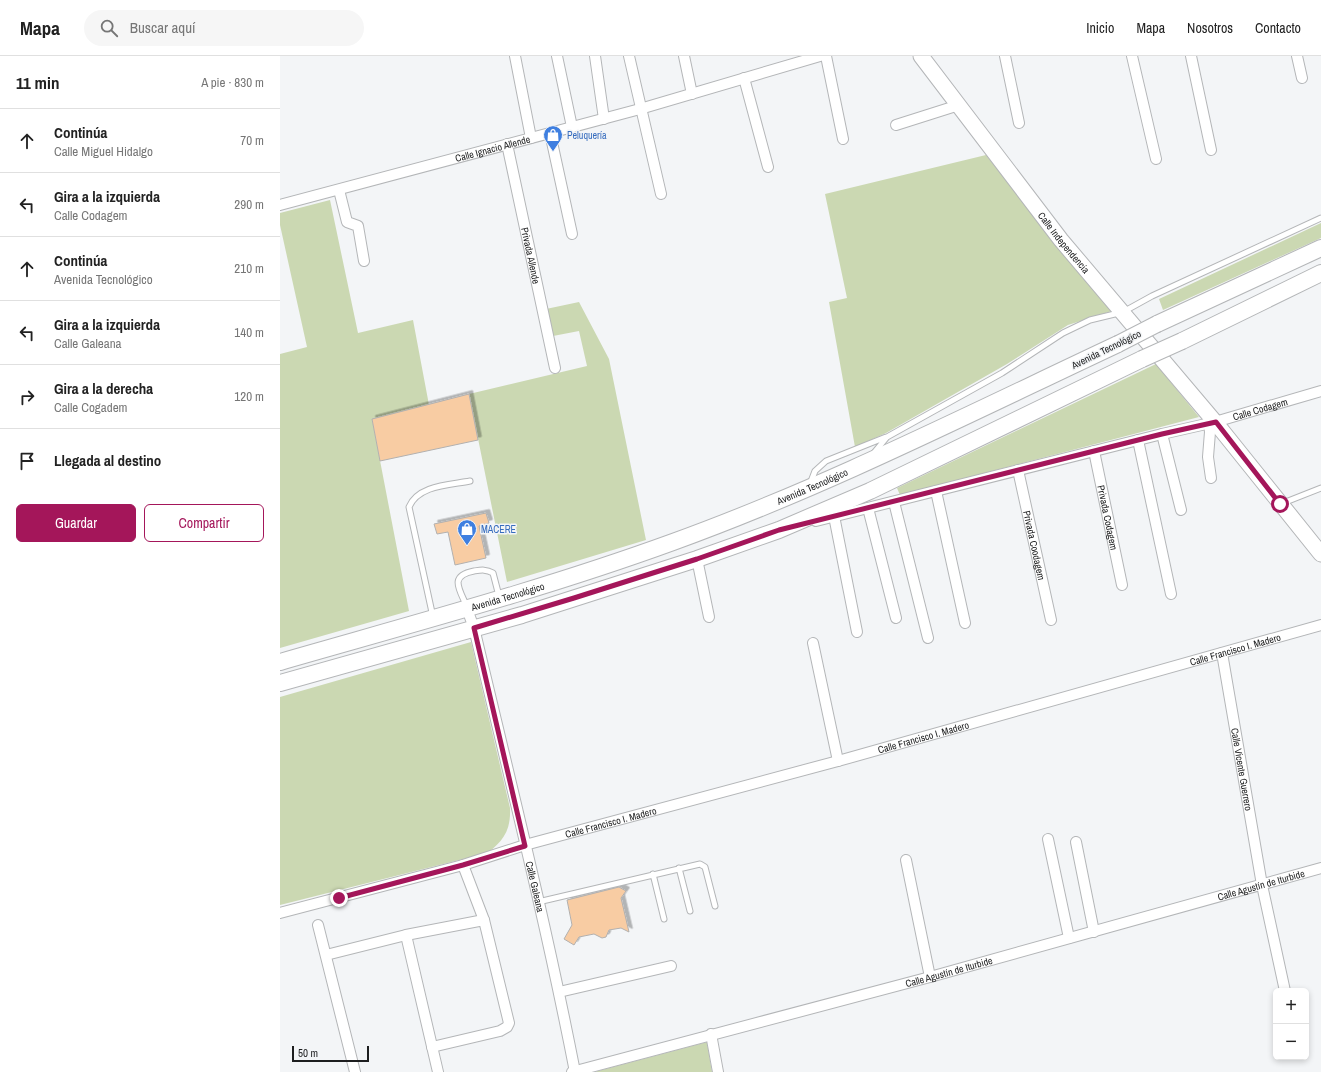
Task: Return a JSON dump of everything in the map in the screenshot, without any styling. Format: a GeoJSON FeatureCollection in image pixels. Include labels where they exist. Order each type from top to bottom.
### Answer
{"type":"FeatureCollection","features":[{"type":"Feature","properties":{"kind":"main road","name":"Avenida Tecnológico"},"geometry":{"type":"LineString","coordinates":[[280,662],[500,599],[674,542],[866,462],[1321,248]]}},
{"type":"Feature","properties":{"kind":"main road","name":"Avenida Tecnológico"},"geometry":{"type":"LineString","coordinates":[[280,683],[522,615],[697,559],[779,530],[870,490],[1321,273]]}},
{"type":"Feature","properties":{"kind":"street"},"geometry":{"type":"LineString","coordinates":[[515,56],[531,138]]}},
{"type":"Feature","properties":{"kind":"street"},"geometry":{"type":"LineString","coordinates":[[557,56],[572,127]]}},
{"type":"Feature","properties":{"kind":"street"},"geometry":{"type":"LineString","coordinates":[[595,56],[604,119]]}},
{"type":"Feature","properties":{"kind":"street"},"geometry":{"type":"LineString","coordinates":[[629,56],[640,109],[661,194]]}},
{"type":"Feature","properties":{"kind":"street"},"geometry":{"type":"LineString","coordinates":[[684,56],[692,94]]}},
{"type":"Feature","properties":{"kind":"street","name":"Calle Ignacio Allende"},"geometry":{"type":"LineString","coordinates":[[280,205],[604,119],[820,56]]}},
{"type":"Feature","properties":{"kind":"street"},"geometry":{"type":"LineString","coordinates":[[826,56],[843,140]]}},
{"type":"Feature","properties":{"kind":"street","name":"Calle Independencia"},"geometry":{"type":"LineString","coordinates":[[921,56],[1061,240],[1123,312],[1212,423],[1321,554]]}},
{"type":"Feature","properties":{"kind":"street"},"geometry":{"type":"LineString","coordinates":[[1005,56],[1019,123]]}},
{"type":"Feature","properties":{"kind":"street"},"geometry":{"type":"LineString","coordinates":[[1132,56],[1156,159]]}},
{"type":"Feature","properties":{"kind":"street"},"geometry":{"type":"LineString","coordinates":[[1191,56],[1211,150]]}},
{"type":"Feature","properties":{"kind":"street"},"geometry":{"type":"LineString","coordinates":[[1297,56],[1302,78]]}},
{"type":"Feature","properties":{"kind":"street"},"geometry":{"type":"LineString","coordinates":[[744,78],[768,166]]}},
{"type":"Feature","properties":{"kind":"street"},"geometry":{"type":"LineString","coordinates":[[896,125],[959,105]]}},
{"type":"Feature","properties":{"kind":"street"},"geometry":{"type":"LineString","coordinates":[[550,133],[572,234]]}},
{"type":"Feature","properties":{"kind":"street","name":"Privada Allende"},"geometry":{"type":"LineString","coordinates":[[507,144],[555,368]]}},
{"type":"Feature","properties":{"kind":"street"},"geometry":{"type":"LineString","coordinates":[[339,190],[347,222],[358,226],[364,261]]}},
{"type":"Feature","properties":{"kind":"street","name":"Calle Codagem"},"geometry":{"type":"LineString","coordinates":[[779,530],[1162,434],[1212,423],[1321,391]]}},
{"type":"Feature","properties":{"kind":"street"},"geometry":{"type":"LineString","coordinates":[[1211,478],[1208,457],[1212,423]]}},
{"type":"Feature","properties":{"kind":"street"},"geometry":{"type":"LineString","coordinates":[[1162,434],[1181,510]]}},
{"type":"Feature","properties":{"kind":"street"},"geometry":{"type":"LineString","coordinates":[[1138,440],[1171,594]]}},
{"type":"Feature","properties":{"kind":"street","name":"Privada Codagem"},"geometry":{"type":"LineString","coordinates":[[1094,451],[1122,585]]}},
{"type":"Feature","properties":{"kind":"street","name":"Privada Coodagem"},"geometry":{"type":"LineString","coordinates":[[1018,470],[1051,620]]}},
{"type":"Feature","properties":{"kind":"street"},"geometry":{"type":"LineString","coordinates":[[936,491],[965,623]]}},
{"type":"Feature","properties":{"kind":"street"},"geometry":{"type":"LineString","coordinates":[[894,502],[928,638]]}},
{"type":"Feature","properties":{"kind":"street"},"geometry":{"type":"LineString","coordinates":[[868,508],[896,618]]}},
{"type":"Feature","properties":{"kind":"street"},"geometry":{"type":"LineString","coordinates":[[834,516],[857,632]]}},
{"type":"Feature","properties":{"kind":"street"},"geometry":{"type":"LineString","coordinates":[[697,559],[709,617]]}},
{"type":"Feature","properties":{"kind":"street","name":"Calle Galeana"},"geometry":{"type":"LineString","coordinates":[[467,608],[474,628],[559,992],[574,1072]]}},
{"type":"Feature","properties":{"kind":"street","name":"Calle Francisco I. Madero"},"geometry":{"type":"LineString","coordinates":[[280,913],[463,865],[525,846],[838,761],[1321,625]]}},
{"type":"Feature","properties":{"kind":"street"},"geometry":{"type":"LineString","coordinates":[[813,643],[838,761]]}},
{"type":"Feature","properties":{"kind":"street","name":"Calle Vicente Guerrero"},"geometry":{"type":"LineString","coordinates":[[1222,653],[1262,885],[1284,988]]}},
{"type":"Feature","properties":{"kind":"street"},"geometry":{"type":"LineString","coordinates":[[1048,839],[1069,938]]}},
{"type":"Feature","properties":{"kind":"street"},"geometry":{"type":"LineString","coordinates":[[1076,842],[1094,932]]}},
{"type":"Feature","properties":{"kind":"street"},"geometry":{"type":"LineString","coordinates":[[906,860],[930,977]]}},
{"type":"Feature","properties":{"kind":"street"},"geometry":{"type":"LineString","coordinates":[[432,1048],[500,1031],[507,1027],[509,1023],[484,920],[463,865]]}},
{"type":"Feature","properties":{"kind":"street","name":"Calle Agustín de Iturbide"},"geometry":{"type":"LineString","coordinates":[[574,1072],[711,1034],[930,977],[1321,869]]}},
{"type":"Feature","properties":{"kind":"street"},"geometry":{"type":"LineString","coordinates":[[326,955],[406,935],[484,920]]}},
{"type":"Feature","properties":{"kind":"street"},"geometry":{"type":"LineString","coordinates":[[318,925],[355,1072]]}},
{"type":"Feature","properties":{"kind":"street"},"geometry":{"type":"LineString","coordinates":[[406,935],[438,1072]]}},
{"type":"Feature","properties":{"kind":"street"},"geometry":{"type":"LineString","coordinates":[[559,992],[671,966]]}},
{"type":"Feature","properties":{"kind":"street"},"geometry":{"type":"LineString","coordinates":[[711,1034],[718,1072]]}},
{"type":"Feature","properties":{"kind":"lane"},"geometry":{"type":"LineString","coordinates":[[809,487],[815,471],[822,464],[887,436],[1002,372],[1074,327],[1090,320],[1123,312],[1152,296],[1321,218]]}},
{"type":"Feature","properties":{"kind":"lane"},"geometry":{"type":"LineString","coordinates":[[866,462],[887,436]]}},
{"type":"Feature","properties":{"kind":"lane"},"geometry":{"type":"LineString","coordinates":[[433,618],[409,506],[412,500],[419,494],[429,489],[470,481]]}},
{"type":"Feature","properties":{"kind":"lane"},"geometry":{"type":"LineString","coordinates":[[1280,504],[1321,488]]}},
{"type":"Feature","properties":{"kind":"lane"},"geometry":{"type":"LineString","coordinates":[[467,608],[458,584],[459,578],[462,574],[487,570],[493,573],[500,599]]}},
{"type":"Feature","properties":{"kind":"lane"},"geometry":{"type":"LineString","coordinates":[[538,902],[695,864],[703,865],[705,867],[715,906]]}},
{"type":"Feature","properties":{"kind":"lane"},"geometry":{"type":"LineString","coordinates":[[679,868],[690,912]]}},
{"type":"Feature","properties":{"kind":"lane"},"geometry":{"type":"LineString","coordinates":[[653,874],[664,919]]}},
{"type":"Feature","properties":{"kind":"green space"},"geometry":{"type":"Polygon","coordinates":[[[986,155],[1112,311],[1068,325],[1007,364],[886,433],[855,447],[829,302],[847,298],[825,194],[986,155]]]}},
{"type":"Feature","properties":{"kind":"green space"},"geometry":{"type":"Polygon","coordinates":[[[330,200],[358,333],[413,320],[429,405],[372,419],[409,611],[280,648],[280,354],[307,347],[280,225],[280,213],[330,200]]]}},
{"type":"Feature","properties":{"kind":"green space"},"geometry":{"type":"Polygon","coordinates":[[[1321,223],[1321,238],[1163,310],[1159,299],[1321,223]]]}},
{"type":"Feature","properties":{"kind":"green space"},"geometry":{"type":"Polygon","coordinates":[[[579,302],[609,359],[646,540],[507,582],[469,394],[587,366],[579,331],[553,336],[546,309],[579,302]]]}},
{"type":"Feature","properties":{"kind":"green space"},"geometry":{"type":"Polygon","coordinates":[[[1156,364],[1199,417],[900,495],[897,488],[1156,364]]]}},
{"type":"Feature","properties":{"kind":"green space"},"geometry":{"type":"Polygon","coordinates":[[[471,642],[510,808],[508,828],[502,839],[487,853],[280,905],[280,697],[471,642]]]}},
{"type":"Feature","properties":{"kind":"green space"},"geometry":{"type":"Polygon","coordinates":[[[707,1042],[712,1072],[594,1072],[707,1042]]]}},
{"type":"Feature","properties":{"kind":"building"},"geometry":{"type":"Polygon","coordinates":[[[469,394],[478,440],[380,461],[372,419],[469,394]]]}},
{"type":"Feature","properties":{"kind":"building","name":"MACERE"},"geometry":{"type":"Polygon","coordinates":[[[486,513],[489,523],[479,526],[486,558],[455,565],[448,532],[437,534],[434,524],[486,513]]]}},
{"type":"Feature","properties":{"kind":"building"},"geometry":{"type":"Polygon","coordinates":[[[619,887],[626,891],[621,898],[629,932],[621,928],[609,930],[606,937],[602,938],[594,934],[579,937],[574,945],[564,939],[572,925],[567,900],[619,887]]]}},
{"type":"Feature","properties":{"kind":"place","name":"Peluquería"},"geometry":{"type":"Point","coordinates":[553,152]}},
{"type":"Feature","properties":{"kind":"place","name":"MACERE"},"geometry":{"type":"Point","coordinates":[467,546]}},
{"type":"Feature","properties":{"kind":"route"},"geometry":{"type":"LineString","coordinates":[[339,898],[463,865],[525,846],[474,628],[522,615],[697,559],[779,530],[1162,434],[1216,422],[1280,504]]}}]}
